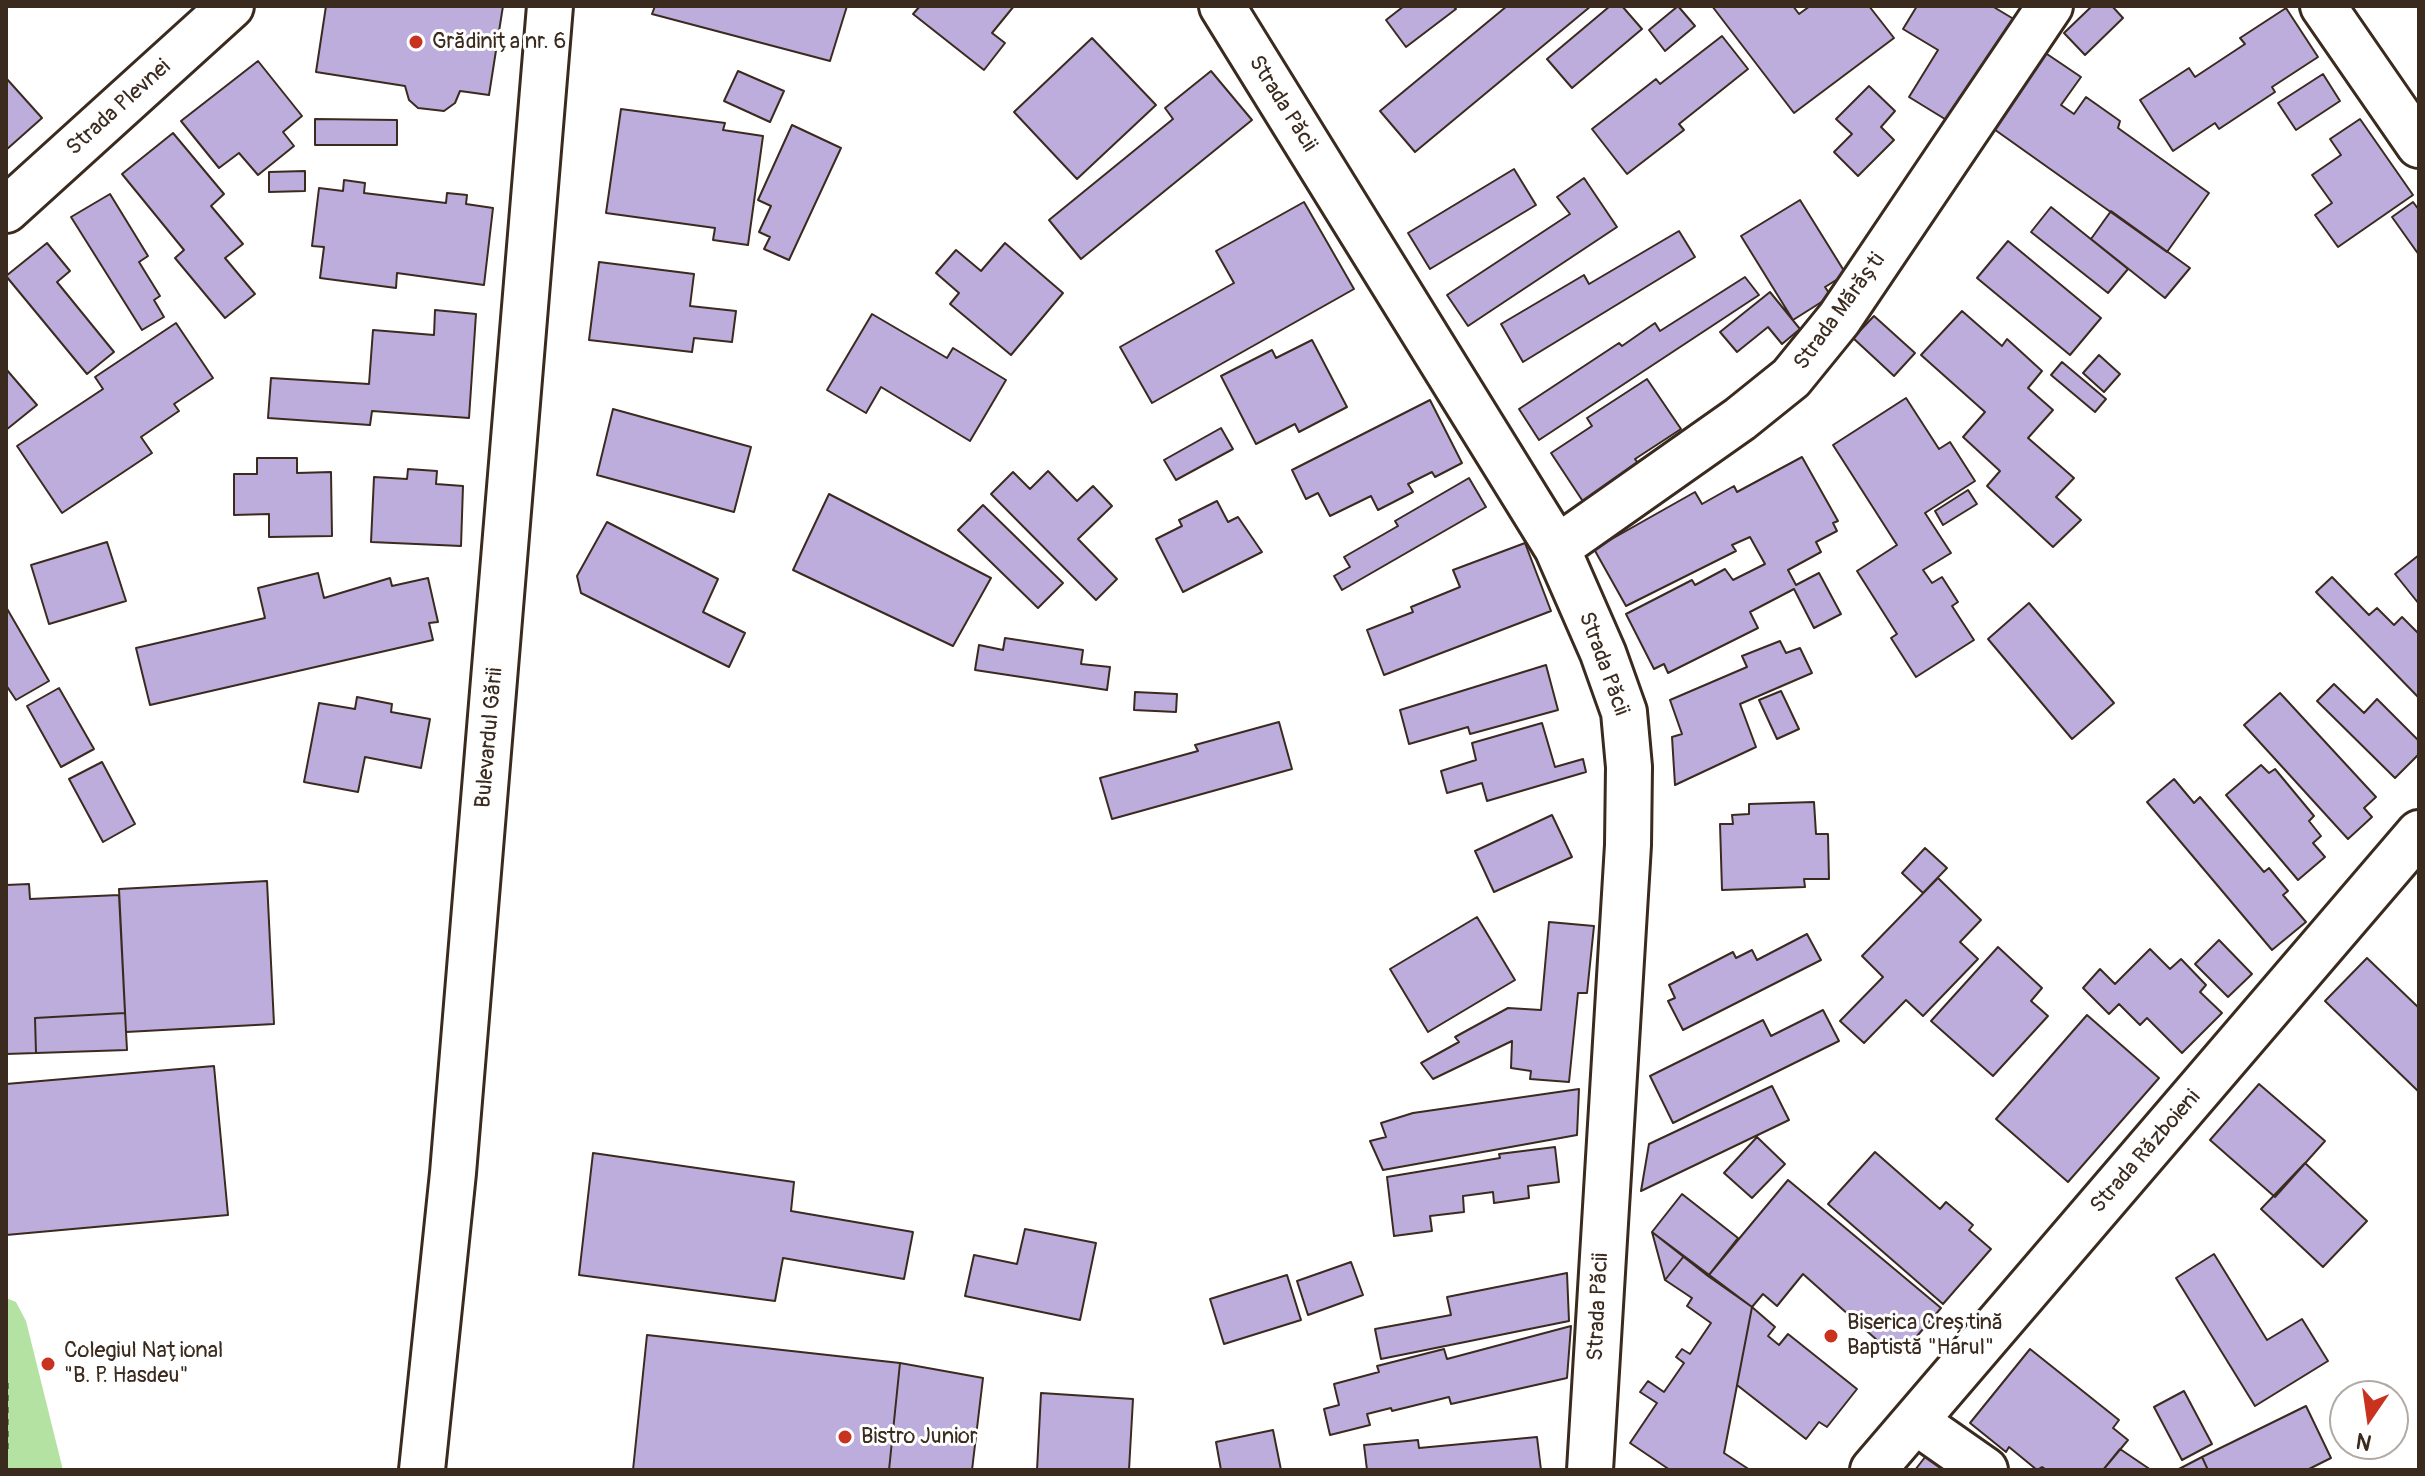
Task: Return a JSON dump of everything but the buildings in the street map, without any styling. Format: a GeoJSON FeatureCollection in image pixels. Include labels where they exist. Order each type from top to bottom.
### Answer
{"type":"FeatureCollection","features":[{"type":"Feature","properties":{"kind":"street","name":"Strada Plevnei"},"geometry":{"type":"LineString","coordinates":[[6,210],[231,6]]}},
{"type":"Feature","properties":{"kind":"street","name":"Bulevardul Gării"},"geometry":{"type":"LineString","coordinates":[[422,1470],[456,1142],[550,6]]}},
{"type":"Feature","properties":{"kind":"street","name":"Strada Păcii"},"geometry":{"type":"LineString","coordinates":[[1222,6],[1557,548],[1603,653],[1624,712],[1629,767],[1590,1470]]}},
{"type":"Feature","properties":{"kind":"street","name":"Strada Mărăști"},"geometry":{"type":"LineString","coordinates":[[1557,548],[1740,419],[1791,378],[1839,319],[2050,6]]}},
{"type":"Feature","properties":{"kind":"street"},"geometry":{"type":"LineString","coordinates":[[2323,6],[2419,145]]}},
{"type":"Feature","properties":{"kind":"street","name":"Strada Războieni"},"geometry":{"type":"LineString","coordinates":[[1873,1470],[2419,833]]}},
{"type":"Feature","properties":{"kind":"street"},"geometry":{"type":"LineString","coordinates":[[1915,1421],[1985,1470]]}},
{"type":"Feature","properties":{"kind":"path"},"geometry":{"type":"LineString","coordinates":[[6,1383],[6,1455]]}},
{"type":"Feature","properties":{"kind":"green space"},"geometry":{"type":"Polygon","coordinates":[[[6,1298],[16,1302],[26,1321],[63,1470],[6,1470],[6,1298]]]}},
{"type":"Feature","properties":{"kind":"place","name":"Grădinița nr. 6"},"geometry":{"type":"Point","coordinates":[416,42]}},
{"type":"Feature","properties":{"kind":"place","name":"Biserica Creștină Baptistă \"Harul\""},"geometry":{"type":"Point","coordinates":[1831,1336]}},
{"type":"Feature","properties":{"kind":"place","name":"Colegiul Național \"B. P. Hasdeu\""},"geometry":{"type":"Point","coordinates":[48,1364]}},
{"type":"Feature","properties":{"kind":"place","name":"Bistro Junior"},"geometry":{"type":"Point","coordinates":[845,1437]}}]}
